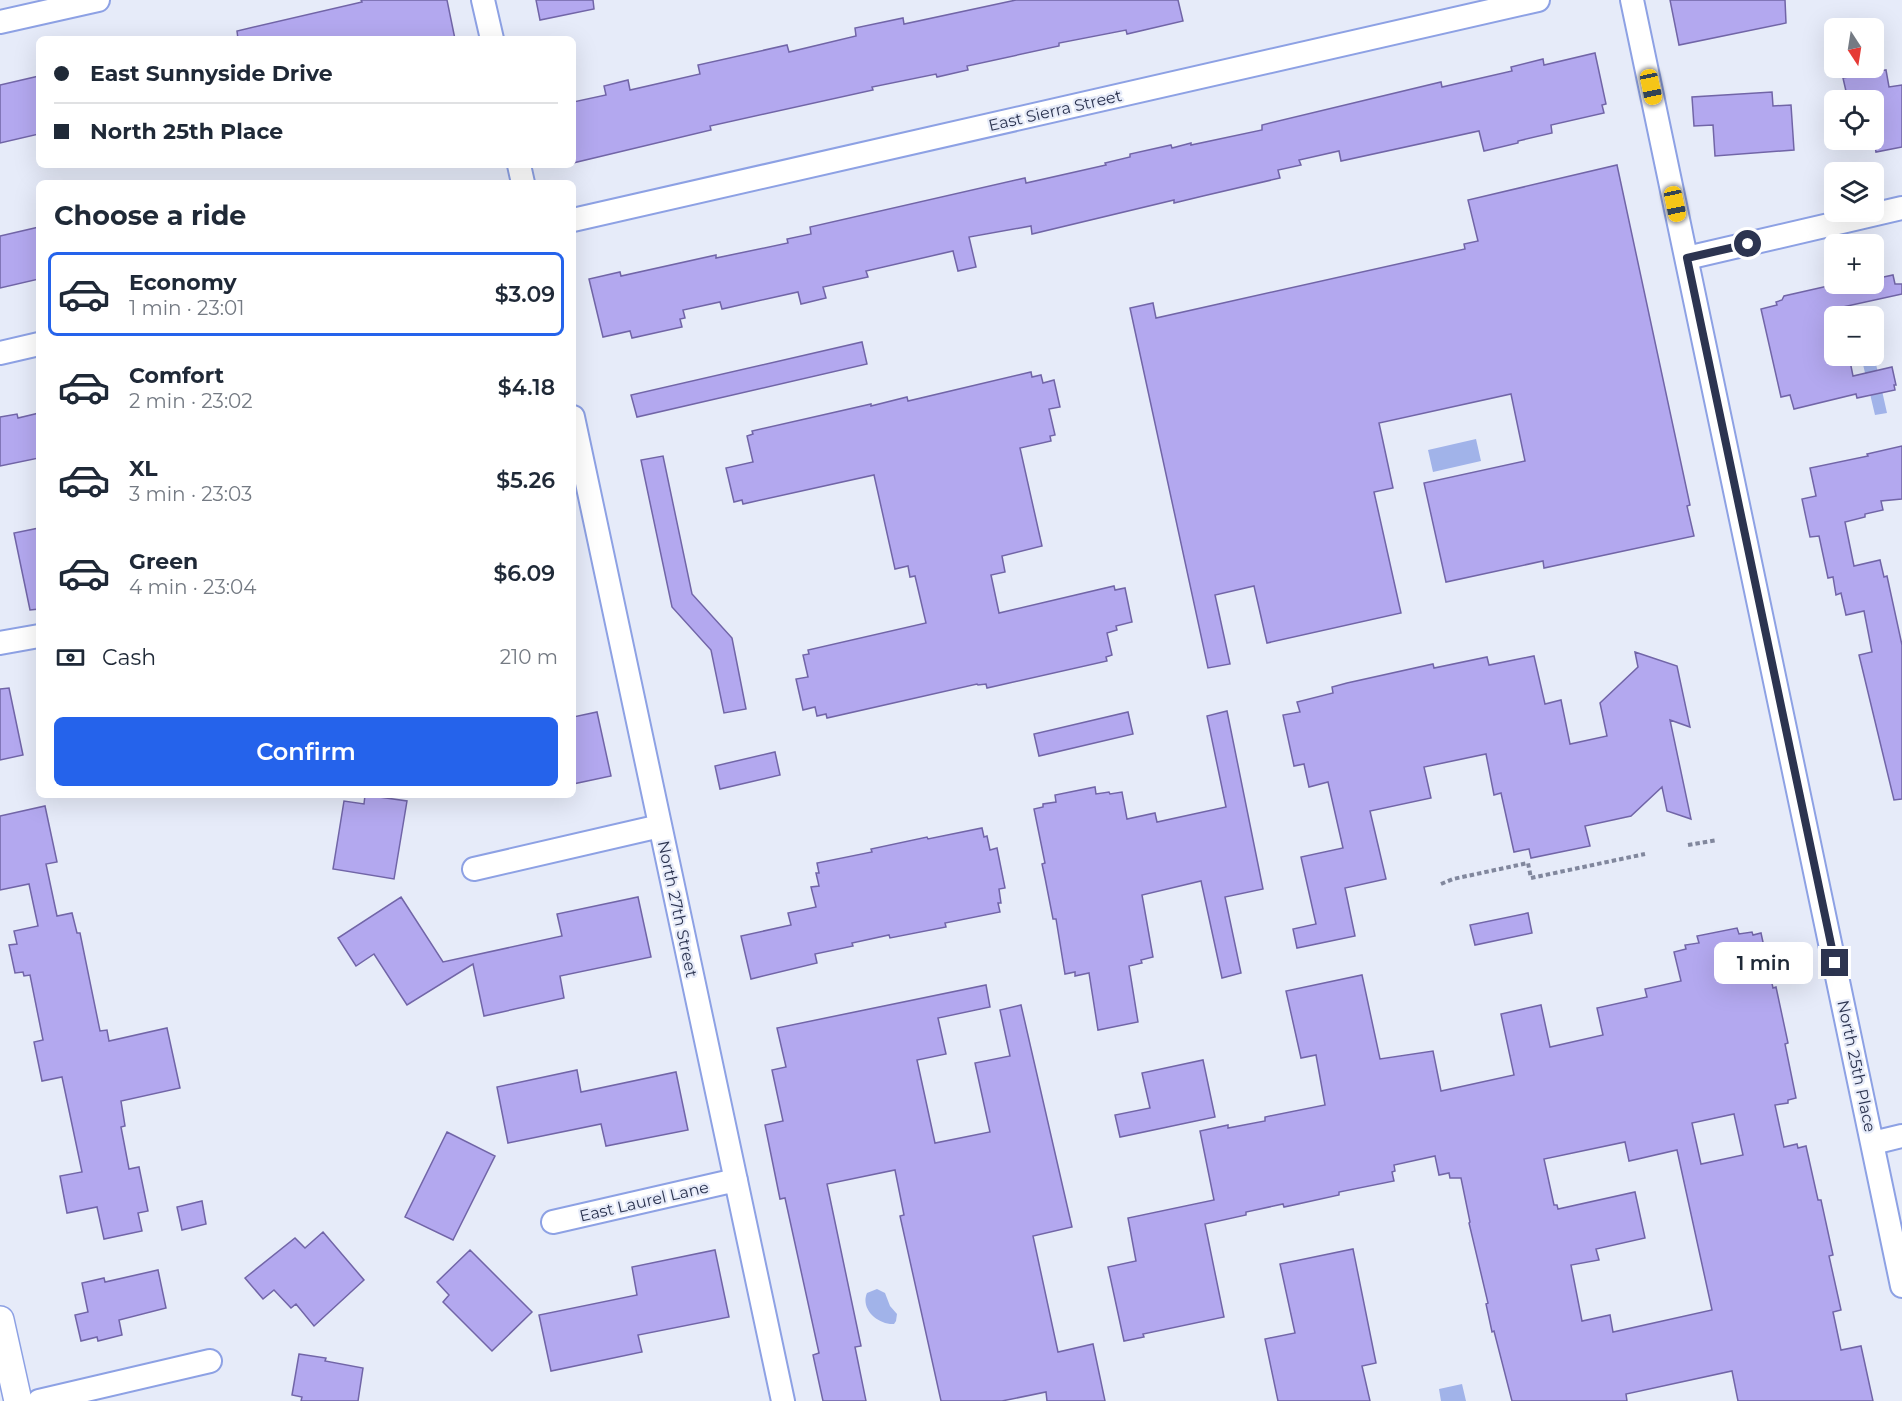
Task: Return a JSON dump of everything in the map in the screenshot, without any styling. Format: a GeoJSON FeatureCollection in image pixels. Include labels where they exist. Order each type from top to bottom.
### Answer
{"type":"FeatureCollection","features":[{"type":"Feature","properties":{"kind":"street"},"geometry":{"type":"LineString","coordinates":[[0,22],[98,0]]}},
{"type":"Feature","properties":{"kind":"street"},"geometry":{"type":"LineString","coordinates":[[483,0],[491,36]]}},
{"type":"Feature","properties":{"kind":"street","name":"East Sierra Street"},"geometry":{"type":"LineString","coordinates":[[576,219],[1538,0]]}},
{"type":"Feature","properties":{"kind":"street","name":"North 25th Place"},"geometry":{"type":"LineString","coordinates":[[1632,0],[1902,1286]]}},
{"type":"Feature","properties":{"kind":"street"},"geometry":{"type":"LineString","coordinates":[[1687,258],[1902,208]]}},
{"type":"Feature","properties":{"kind":"street"},"geometry":{"type":"LineString","coordinates":[[0,353],[36,345]]}},
{"type":"Feature","properties":{"kind":"street","name":"North 27th Street"},"geometry":{"type":"LineString","coordinates":[[576,446],[583,513],[660,826],[783,1401]]}},
{"type":"Feature","properties":{"kind":"street"},"geometry":{"type":"LineString","coordinates":[[0,643],[36,637]]}},
{"type":"Feature","properties":{"kind":"street"},"geometry":{"type":"LineString","coordinates":[[474,869],[660,826]]}},
{"type":"Feature","properties":{"kind":"street"},"geometry":{"type":"LineString","coordinates":[[1873,1143],[1902,1136]]}},
{"type":"Feature","properties":{"kind":"street","name":"East Laurel Lane"},"geometry":{"type":"LineString","coordinates":[[553,1222],[736,1180]]}},
{"type":"Feature","properties":{"kind":"street"},"geometry":{"type":"LineString","coordinates":[[0,1320],[18,1401]]}},
{"type":"Feature","properties":{"kind":"street"},"geometry":{"type":"LineString","coordinates":[[39,1401],[210,1361]]}},
{"type":"Feature","properties":{"kind":"path"},"geometry":{"type":"LineString","coordinates":[[1688,845],[1717,840]]}},
{"type":"Feature","properties":{"kind":"path"},"geometry":{"type":"LineString","coordinates":[[1442,884],[1454,879],[1528,863],[1532,878],[1645,854]]}},
{"type":"Feature","properties":{"kind":"water"},"geometry":{"type":"Polygon","coordinates":[[[1863,366],[1876,366],[1887,413],[1875,415],[1863,366]]]}},
{"type":"Feature","properties":{"kind":"water"},"geometry":{"type":"Polygon","coordinates":[[[1476,439],[1481,461],[1433,472],[1428,450],[1476,439]]]}},
{"type":"Feature","properties":{"kind":"water"},"geometry":{"type":"Polygon","coordinates":[[[877,1289],[885,1293],[890,1306],[897,1314],[894,1324],[882,1322],[868,1310],[865,1299],[867,1293],[877,1289]]]}},
{"type":"Feature","properties":{"kind":"water"},"geometry":{"type":"Polygon","coordinates":[[[1462,1384],[1466,1401],[1441,1401],[1439,1389],[1462,1384]]]}},
{"type":"Feature","properties":{"kind":"building"},"geometry":{"type":"Polygon","coordinates":[[[361,0],[447,0],[454,36],[238,36],[237,31],[362,2],[361,0]]]}},
{"type":"Feature","properties":{"kind":"building"},"geometry":{"type":"Polygon","coordinates":[[[536,0],[593,0],[594,9],[540,20],[536,0]]]}},
{"type":"Feature","properties":{"kind":"building"},"geometry":{"type":"Polygon","coordinates":[[[1016,0],[1178,0],[1183,21],[1127,34],[1126,30],[1059,43],[1059,46],[967,66],[968,70],[872,87],[873,90],[710,126],[711,130],[576,162],[576,101],[606,95],[604,86],[628,80],[630,90],[700,74],[698,65],[787,45],[789,52],[856,36],[855,28],[903,18],[904,24],[1016,0]]]}},
{"type":"Feature","properties":{"kind":"building"},"geometry":{"type":"Polygon","coordinates":[[[1670,0],[1785,0],[1786,23],[1679,45],[1670,0]]]}},
{"type":"Feature","properties":{"kind":"building"},"geometry":{"type":"Polygon","coordinates":[[[1595,53],[1606,104],[1602,105],[1604,113],[1551,125],[1552,133],[1518,141],[1518,143],[1484,151],[1479,131],[1341,161],[1339,151],[1299,160],[1301,165],[1278,170],[1280,178],[1174,203],[1174,200],[1032,234],[1031,226],[969,237],[976,267],[958,271],[953,251],[866,271],[868,277],[823,287],[826,298],[801,304],[798,292],[722,309],[720,302],[683,310],[685,318],[680,319],[682,327],[632,338],[630,331],[603,337],[589,279],[620,272],[621,276],[716,255],[716,258],[788,243],[787,239],[811,234],[810,227],[1025,178],[1026,183],[1106,165],[1105,163],[1130,157],[1130,154],[1171,145],[1172,148],[1191,143],[1191,145],[1262,130],[1262,125],[1441,82],[1442,87],[1512,71],[1511,67],[1543,59],[1544,65],[1595,53]]]}},
{"type":"Feature","properties":{"kind":"building"},"geometry":{"type":"Polygon","coordinates":[[[1884,70],[1886,70],[1889,87],[1902,85],[1902,147],[1876,152],[1876,150],[1884,150],[1884,90],[1846,90],[1843,78],[1884,78],[1884,70]]]}},
{"type":"Feature","properties":{"kind":"building"},"geometry":{"type":"Polygon","coordinates":[[[36,77],[36,135],[0,143],[0,85],[36,77]]]}},
{"type":"Feature","properties":{"kind":"building"},"geometry":{"type":"Polygon","coordinates":[[[1772,92],[1773,106],[1791,105],[1794,150],[1715,156],[1713,125],[1694,126],[1692,97],[1772,92]]]}},
{"type":"Feature","properties":{"kind":"building"},"geometry":{"type":"Polygon","coordinates":[[[1617,165],[1690,505],[1687,506],[1694,536],[1544,568],[1543,561],[1446,582],[1424,483],[1525,461],[1511,394],[1379,423],[1393,488],[1374,492],[1401,613],[1267,643],[1254,586],[1215,595],[1230,664],[1208,668],[1130,308],[1153,303],[1156,318],[1465,249],[1464,244],[1478,241],[1468,200],[1617,165]]]}},
{"type":"Feature","properties":{"kind":"building"},"geometry":{"type":"Polygon","coordinates":[[[36,228],[36,280],[0,288],[0,236],[36,228]]]}},
{"type":"Feature","properties":{"kind":"building"},"geometry":{"type":"Polygon","coordinates":[[[1893,275],[1895,284],[1902,284],[1902,294],[1847,306],[1824,306],[1824,366],[1851,366],[1853,376],[1892,367],[1895,390],[1857,398],[1856,394],[1794,409],[1790,395],[1781,397],[1761,309],[1777,305],[1776,302],[1782,300],[1784,296],[1824,287],[1824,294],[1884,294],[1884,277],[1893,275]]]}},
{"type":"Feature","properties":{"kind":"building"},"geometry":{"type":"Polygon","coordinates":[[[862,342],[867,364],[637,417],[631,395],[862,342]]]}},
{"type":"Feature","properties":{"kind":"building"},"geometry":{"type":"Polygon","coordinates":[[[1031,372],[1032,377],[1041,375],[1043,383],[1054,380],[1060,407],[1049,409],[1055,435],[1050,436],[1051,441],[1020,448],[1042,546],[1002,556],[1005,572],[991,575],[999,613],[1114,586],[1115,590],[1125,588],[1132,622],[1116,626],[1117,630],[1107,633],[1112,655],[1106,657],[1107,661],[987,688],[986,684],[977,684],[827,718],[826,714],[817,716],[815,707],[803,710],[796,679],[808,677],[803,655],[809,654],[808,650],[926,623],[915,576],[910,577],[908,566],[895,569],[874,475],[743,504],[742,500],[734,502],[726,468],[753,462],[747,436],[753,434],[752,431],[871,404],[871,406],[907,397],[908,401],[1031,372]]]}},
{"type":"Feature","properties":{"kind":"building"},"geometry":{"type":"Polygon","coordinates":[[[17,414],[18,418],[36,414],[36,459],[0,466],[0,417],[17,414]]]}},
{"type":"Feature","properties":{"kind":"building"},"geometry":{"type":"Polygon","coordinates":[[[1902,446],[1902,499],[1881,501],[1883,510],[1845,522],[1854,566],[1880,560],[1884,577],[1887,576],[1902,645],[1902,799],[1894,800],[1859,655],[1872,652],[1864,611],[1846,615],[1841,593],[1836,595],[1833,577],[1828,578],[1819,536],[1810,537],[1802,499],[1816,496],[1810,468],[1868,456],[1867,454],[1902,446]]]}},
{"type":"Feature","properties":{"kind":"building"},"geometry":{"type":"Polygon","coordinates":[[[663,456],[692,594],[732,638],[746,709],[724,713],[711,650],[672,607],[641,460],[663,456]]]}},
{"type":"Feature","properties":{"kind":"building"},"geometry":{"type":"Polygon","coordinates":[[[36,529],[36,609],[30,610],[14,533],[36,529]]]}},
{"type":"Feature","properties":{"kind":"building"},"geometry":{"type":"Polygon","coordinates":[[[1635,652],[1677,666],[1690,727],[1670,720],[1691,819],[1667,811],[1662,787],[1631,816],[1585,826],[1590,846],[1531,858],[1529,849],[1514,852],[1501,793],[1494,795],[1486,754],[1424,767],[1431,798],[1370,811],[1386,879],[1345,888],[1355,936],[1297,948],[1293,929],[1316,924],[1301,857],[1343,848],[1328,782],[1309,787],[1304,764],[1294,766],[1283,715],[1300,712],[1297,702],[1333,693],[1332,687],[1433,664],[1434,668],[1487,657],[1489,665],[1534,656],[1545,704],[1561,700],[1570,744],[1607,736],[1600,703],[1638,667],[1635,652]]]}},
{"type":"Feature","properties":{"kind":"building"},"geometry":{"type":"Polygon","coordinates":[[[9,688],[23,755],[0,760],[0,689],[9,688]]]}},
{"type":"Feature","properties":{"kind":"building"},"geometry":{"type":"Polygon","coordinates":[[[1227,711],[1263,889],[1225,897],[1241,973],[1222,978],[1201,881],[1142,895],[1153,957],[1129,966],[1138,1022],[1098,1030],[1089,973],[1075,976],[1075,972],[1065,974],[1056,919],[1053,919],[1042,864],[1045,863],[1034,809],[1043,807],[1043,804],[1056,802],[1055,795],[1095,787],[1096,794],[1122,792],[1127,819],[1155,813],[1157,822],[1226,807],[1207,716],[1227,711]]]}},
{"type":"Feature","properties":{"kind":"building"},"geometry":{"type":"Polygon","coordinates":[[[597,712],[611,776],[576,783],[576,716],[597,712]]]}},
{"type":"Feature","properties":{"kind":"building"},"geometry":{"type":"Polygon","coordinates":[[[1128,712],[1133,734],[1039,756],[1034,734],[1128,712]]]}},
{"type":"Feature","properties":{"kind":"building"},"geometry":{"type":"Polygon","coordinates":[[[775,752],[780,775],[720,789],[715,766],[775,752]]]}},
{"type":"Feature","properties":{"kind":"building"},"geometry":{"type":"Polygon","coordinates":[[[365,798],[407,801],[394,879],[333,869],[344,801],[364,804],[365,798]]]}},
{"type":"Feature","properties":{"kind":"building"},"geometry":{"type":"Polygon","coordinates":[[[45,806],[57,862],[46,864],[57,916],[72,913],[77,933],[80,933],[100,1031],[107,1030],[109,1041],[167,1028],[180,1088],[121,1101],[125,1126],[121,1127],[129,1169],[139,1167],[148,1211],[138,1213],[142,1231],[104,1239],[97,1207],[67,1213],[60,1176],[82,1172],[62,1077],[42,1081],[34,1042],[43,1040],[30,975],[24,976],[23,972],[15,973],[9,945],[17,944],[14,931],[38,926],[29,884],[0,890],[0,816],[45,806]]]}},
{"type":"Feature","properties":{"kind":"building"},"geometry":{"type":"Polygon","coordinates":[[[982,828],[984,837],[987,836],[990,850],[997,848],[1005,888],[999,889],[1000,912],[945,923],[946,927],[852,943],[853,946],[815,954],[817,963],[751,979],[741,936],[791,925],[788,913],[816,907],[811,887],[819,886],[816,873],[819,873],[817,863],[872,852],[871,849],[927,837],[928,839],[982,828]]]}},
{"type":"Feature","properties":{"kind":"building"},"geometry":{"type":"Polygon","coordinates":[[[401,897],[443,962],[562,936],[557,914],[638,897],[651,957],[560,976],[564,998],[484,1016],[473,964],[407,1005],[374,954],[356,966],[338,938],[401,897]]]}},
{"type":"Feature","properties":{"kind":"building"},"geometry":{"type":"Polygon","coordinates":[[[1528,913],[1532,933],[1475,945],[1470,925],[1528,913]]]}},
{"type":"Feature","properties":{"kind":"building"},"geometry":{"type":"Polygon","coordinates":[[[1737,928],[1739,934],[1761,933],[1788,1043],[1785,1044],[1796,1098],[1788,1100],[1788,1103],[1775,1105],[1784,1147],[1797,1144],[1798,1148],[1806,1146],[1833,1255],[1829,1256],[1841,1310],[1833,1312],[1841,1350],[1861,1346],[1873,1401],[1738,1401],[1732,1371],[1626,1394],[1627,1401],[1512,1401],[1494,1331],[1492,1332],[1486,1304],[1488,1303],[1461,1178],[1450,1178],[1449,1173],[1439,1175],[1435,1156],[1394,1165],[1395,1171],[1392,1172],[1394,1181],[1339,1192],[1339,1195],[1284,1207],[1283,1204],[1246,1212],[1246,1215],[1205,1224],[1224,1317],[1143,1334],[1144,1337],[1124,1341],[1108,1267],[1136,1261],[1128,1218],[1214,1200],[1200,1131],[1265,1121],[1265,1117],[1325,1105],[1316,1055],[1301,1058],[1286,991],[1362,975],[1380,1059],[1433,1051],[1441,1091],[1514,1075],[1501,1014],[1541,1005],[1550,1047],[1603,1035],[1597,1008],[1647,997],[1645,989],[1681,981],[1674,952],[1686,949],[1685,945],[1699,943],[1697,936],[1737,928]],[[1734,1114],[1692,1123],[1701,1164],[1743,1155],[1734,1114]],[[1625,1142],[1544,1159],[1554,1205],[1557,1205],[1558,1209],[1635,1192],[1645,1238],[1596,1249],[1599,1260],[1571,1265],[1582,1321],[1610,1315],[1613,1332],[1712,1310],[1677,1150],[1629,1161],[1625,1142]]]}},
{"type":"Feature","properties":{"kind":"building"},"geometry":{"type":"Polygon","coordinates":[[[986,985],[990,1007],[938,1018],[946,1054],[917,1060],[935,1143],[990,1132],[975,1063],[1010,1056],[1000,1010],[1021,1005],[1072,1227],[1033,1236],[1058,1352],[1093,1344],[1105,1401],[1047,1401],[1046,1392],[1002,1401],[941,1401],[900,1216],[904,1215],[895,1170],[827,1184],[861,1346],[855,1347],[866,1401],[823,1401],[813,1355],[819,1353],[785,1198],[780,1199],[765,1125],[783,1121],[772,1070],[786,1067],[777,1028],[986,985]]]}},
{"type":"Feature","properties":{"kind":"building"},"geometry":{"type":"Polygon","coordinates":[[[1203,1060],[1215,1117],[1120,1137],[1115,1115],[1150,1108],[1142,1073],[1203,1060]]]}},
{"type":"Feature","properties":{"kind":"building"},"geometry":{"type":"Polygon","coordinates":[[[577,1070],[581,1092],[676,1072],[688,1130],[606,1146],[601,1124],[508,1143],[497,1087],[577,1070]]]}},
{"type":"Feature","properties":{"kind":"building"},"geometry":{"type":"Polygon","coordinates":[[[447,1132],[495,1156],[453,1240],[405,1217],[447,1132]]]}},
{"type":"Feature","properties":{"kind":"building"},"geometry":{"type":"Polygon","coordinates":[[[202,1201],[206,1224],[182,1230],[177,1207],[202,1201]]]}},
{"type":"Feature","properties":{"kind":"building"},"geometry":{"type":"Polygon","coordinates":[[[323,1232],[364,1280],[314,1326],[296,1304],[291,1308],[274,1290],[263,1299],[245,1278],[295,1238],[305,1248],[323,1232]]]}},
{"type":"Feature","properties":{"kind":"building"},"geometry":{"type":"Polygon","coordinates":[[[1353,1249],[1376,1363],[1362,1366],[1370,1401],[1278,1401],[1265,1339],[1295,1333],[1280,1264],[1353,1249]]]}},
{"type":"Feature","properties":{"kind":"building"},"geometry":{"type":"Polygon","coordinates":[[[470,1250],[532,1312],[492,1351],[443,1302],[449,1295],[437,1282],[470,1250]]]}},
{"type":"Feature","properties":{"kind":"building"},"geometry":{"type":"Polygon","coordinates":[[[715,1250],[729,1317],[638,1335],[642,1352],[551,1371],[539,1315],[637,1295],[632,1267],[715,1250]]]}},
{"type":"Feature","properties":{"kind":"building"},"geometry":{"type":"Polygon","coordinates":[[[158,1270],[166,1308],[119,1320],[122,1335],[98,1341],[97,1337],[81,1341],[75,1315],[88,1312],[82,1283],[104,1278],[105,1282],[158,1270]]]}},
{"type":"Feature","properties":{"kind":"building"},"geometry":{"type":"Polygon","coordinates":[[[299,1354],[326,1358],[325,1361],[363,1368],[358,1401],[301,1401],[302,1397],[292,1395],[299,1354]]]}},
{"type":"Feature","properties":{"kind":"route"},"geometry":{"type":"LineString","coordinates":[[1748,244],[1687,258],[1835,963]]}}]}
